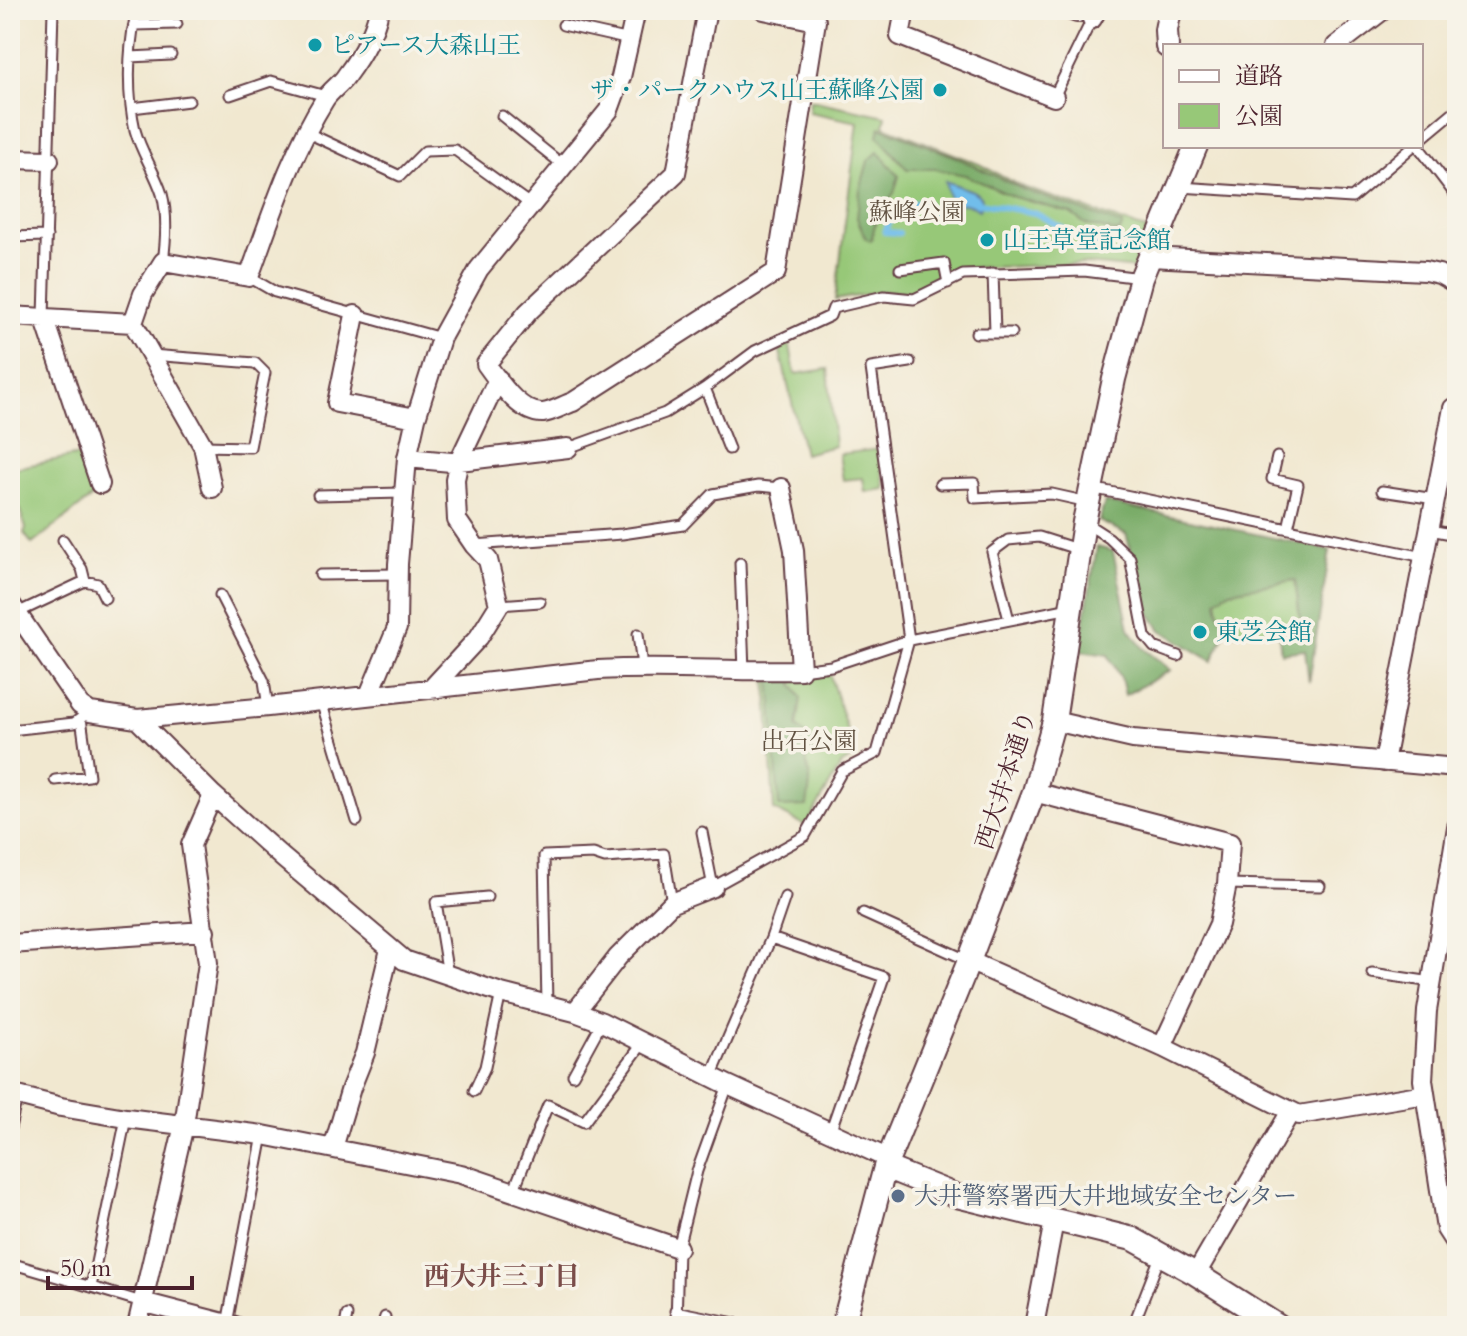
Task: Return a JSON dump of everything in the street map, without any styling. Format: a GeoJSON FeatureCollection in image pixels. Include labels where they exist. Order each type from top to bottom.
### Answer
{"type":"FeatureCollection","features":[{"type":"Feature","properties":{"kind":"street"},"geometry":{"type":"LineString","coordinates":[[212,488],[203,446],[133,323],[143,294],[163,262],[249,277],[281,188],[326,96],[345,78],[375,30],[379,10]]}},
{"type":"Feature","properties":{"kind":"street"},"geometry":{"type":"LineString","coordinates":[[369,695],[397,628],[402,493],[407,458],[441,338],[479,269],[609,110],[621,77],[636,10]]}},
{"type":"Feature","properties":{"kind":"street"},"geometry":{"type":"LineString","coordinates":[[707,10],[676,173],[528,312],[486,364],[526,408],[542,413],[573,402],[776,272],[816,21],[764,10]]}},
{"type":"Feature","properties":{"kind":"street"},"geometry":{"type":"LineString","coordinates":[[905,10],[900,36],[1054,97]]}},
{"type":"Feature","properties":{"kind":"street"},"geometry":{"type":"LineString","coordinates":[[1339,44],[1383,10]]}},
{"type":"Feature","properties":{"kind":"street"},"geometry":{"type":"LineString","coordinates":[[1167,11],[1167,44]]}},
{"type":"Feature","properties":{"kind":"street","name":"西大井本通り"},"geometry":{"type":"LineString","coordinates":[[843,1326],[887,1163],[1034,792],[1054,721],[1088,504],[1114,379],[1141,278],[1198,149]]}},
{"type":"Feature","properties":{"kind":"street"},"geometry":{"type":"LineString","coordinates":[[10,159],[49,160]]}},
{"type":"Feature","properties":{"kind":"street"},"geometry":{"type":"LineString","coordinates":[[1150,257],[1425,271],[1439,274],[1457,284]]}},
{"type":"Feature","properties":{"kind":"street"},"geometry":{"type":"LineString","coordinates":[[355,315],[337,403],[416,418]]}},
{"type":"Feature","properties":{"kind":"street"},"geometry":{"type":"LineString","coordinates":[[10,316],[133,323]]}},
{"type":"Feature","properties":{"kind":"street"},"geometry":{"type":"LineString","coordinates":[[44,317],[100,484]]}},
{"type":"Feature","properties":{"kind":"street"},"geometry":{"type":"LineString","coordinates":[[431,689],[479,637],[499,605],[488,560],[457,520],[455,479],[459,461],[498,379]]}},
{"type":"Feature","properties":{"kind":"street"},"geometry":{"type":"LineString","coordinates":[[1384,762],[1453,408]]}},
{"type":"Feature","properties":{"kind":"street"},"geometry":{"type":"LineString","coordinates":[[407,458],[459,461],[568,448]]}},
{"type":"Feature","properties":{"kind":"street"},"geometry":{"type":"LineString","coordinates":[[15,616],[86,715],[137,719],[598,670],[642,667],[801,670],[794,550],[781,488]]}},
{"type":"Feature","properties":{"kind":"street"},"geometry":{"type":"LineString","coordinates":[[137,719],[213,795],[404,960],[501,993],[602,1022],[957,1196],[1133,1239],[1196,1274],[1278,1326]]}},
{"type":"Feature","properties":{"kind":"street"},"geometry":{"type":"LineString","coordinates":[[1054,721],[1133,739],[1457,768]]}},
{"type":"Feature","properties":{"kind":"street"},"geometry":{"type":"LineString","coordinates":[[1034,792],[1230,843],[1227,884],[1219,924],[1162,1047]]}},
{"type":"Feature","properties":{"kind":"street"},"geometry":{"type":"LineString","coordinates":[[137,1326],[184,1125],[208,963],[191,845],[213,795]]}},
{"type":"Feature","properties":{"kind":"street"},"geometry":{"type":"LineString","coordinates":[[1457,827],[1451,909],[1427,1011],[1423,1080],[1446,1229],[1457,1246]]}},
{"type":"Feature","properties":{"kind":"street"},"geometry":{"type":"LineString","coordinates":[[575,1012],[618,957],[672,903],[713,887]]}},
{"type":"Feature","properties":{"kind":"street"},"geometry":{"type":"LineString","coordinates":[[10,944],[205,931]]}},
{"type":"Feature","properties":{"kind":"street"},"geometry":{"type":"LineString","coordinates":[[333,1148],[351,1088],[371,1043],[390,949]]}},
{"type":"Feature","properties":{"kind":"street"},"geometry":{"type":"LineString","coordinates":[[969,961],[1162,1047],[1299,1115],[1425,1094]]}},
{"type":"Feature","properties":{"kind":"street"},"geometry":{"type":"LineString","coordinates":[[13,1095],[126,1118],[263,1135],[461,1174],[678,1248]]}},
{"type":"Feature","properties":{"kind":"street"},"geometry":{"type":"LineString","coordinates":[[1196,1274],[1291,1111]]}},
{"type":"Feature","properties":{"kind":"street"},"geometry":{"type":"LineString","coordinates":[[1034,1326],[1054,1221]]}},
{"type":"Feature","properties":{"kind":"street"},"geometry":{"type":"LineString","coordinates":[[142,1302],[230,1325]]}},
{"type":"Feature","properties":{"kind":"lane"},"geometry":{"type":"LineString","coordinates":[[44,317],[53,10]]}},
{"type":"Feature","properties":{"kind":"lane"},"geometry":{"type":"LineString","coordinates":[[1054,97],[1084,13]]}},
{"type":"Feature","properties":{"kind":"lane"},"geometry":{"type":"LineString","coordinates":[[163,262],[166,216],[162,194],[136,131],[130,57],[135,21],[177,24]]}},
{"type":"Feature","properties":{"kind":"lane"},"geometry":{"type":"LineString","coordinates":[[563,25],[630,40]]}},
{"type":"Feature","properties":{"kind":"lane"},"geometry":{"type":"LineString","coordinates":[[130,57],[171,55]]}},
{"type":"Feature","properties":{"kind":"lane"},"geometry":{"type":"LineString","coordinates":[[230,95],[271,81],[326,96]]}},
{"type":"Feature","properties":{"kind":"lane"},"geometry":{"type":"LineString","coordinates":[[132,108],[189,101]]}},
{"type":"Feature","properties":{"kind":"lane"},"geometry":{"type":"LineString","coordinates":[[1423,137],[1457,109]]}},
{"type":"Feature","properties":{"kind":"lane"},"geometry":{"type":"LineString","coordinates":[[502,116],[563,165]]}},
{"type":"Feature","properties":{"kind":"lane"},"geometry":{"type":"LineString","coordinates":[[308,133],[400,176],[425,151],[455,150],[530,204]]}},
{"type":"Feature","properties":{"kind":"lane"},"geometry":{"type":"LineString","coordinates":[[1180,187],[1352,198],[1414,148]]}},
{"type":"Feature","properties":{"kind":"lane"},"geometry":{"type":"LineString","coordinates":[[1418,148],[1457,197]]}},
{"type":"Feature","properties":{"kind":"lane"},"geometry":{"type":"LineString","coordinates":[[10,237],[47,236]]}},
{"type":"Feature","properties":{"kind":"lane"},"geometry":{"type":"LineString","coordinates":[[900,269],[944,263],[948,283]]}},
{"type":"Feature","properties":{"kind":"lane"},"geometry":{"type":"LineString","coordinates":[[568,448],[665,413],[755,351],[830,316],[833,308],[884,296],[914,299],[963,275],[1084,271],[1141,278]]}},
{"type":"Feature","properties":{"kind":"lane"},"geometry":{"type":"LineString","coordinates":[[993,273],[995,332]]}},
{"type":"Feature","properties":{"kind":"lane"},"geometry":{"type":"LineString","coordinates":[[249,277],[275,292],[441,338]]}},
{"type":"Feature","properties":{"kind":"lane"},"geometry":{"type":"LineString","coordinates":[[976,333],[1012,333]]}},
{"type":"Feature","properties":{"kind":"lane"},"geometry":{"type":"LineString","coordinates":[[151,355],[255,363],[265,373],[250,447],[203,446]]}},
{"type":"Feature","properties":{"kind":"lane"},"geometry":{"type":"LineString","coordinates":[[702,832],[713,887],[805,836],[842,771],[877,753],[909,640],[871,368],[910,362]]}},
{"type":"Feature","properties":{"kind":"lane"},"geometry":{"type":"LineString","coordinates":[[705,388],[729,449]]}},
{"type":"Feature","properties":{"kind":"lane"},"geometry":{"type":"LineString","coordinates":[[1277,457],[1272,479],[1298,485],[1288,528]]}},
{"type":"Feature","properties":{"kind":"lane"},"geometry":{"type":"LineString","coordinates":[[940,484],[974,483],[975,498],[1052,494],[1088,504],[1288,528],[1424,557]]}},
{"type":"Feature","properties":{"kind":"lane"},"geometry":{"type":"LineString","coordinates":[[474,545],[622,534],[683,525],[713,494],[758,486],[781,488]]}},
{"type":"Feature","properties":{"kind":"lane"},"geometry":{"type":"LineString","coordinates":[[1382,491],[1435,499]]}},
{"type":"Feature","properties":{"kind":"lane"},"geometry":{"type":"LineString","coordinates":[[318,495],[402,493]]}},
{"type":"Feature","properties":{"kind":"lane"},"geometry":{"type":"LineString","coordinates":[[1088,504],[1109,538],[1130,558],[1145,636],[1154,647],[1178,656]]}},
{"type":"Feature","properties":{"kind":"lane"},"geometry":{"type":"LineString","coordinates":[[1430,530],[1457,535]]}},
{"type":"Feature","properties":{"kind":"lane"},"geometry":{"type":"LineString","coordinates":[[1009,620],[992,552],[1008,540],[1039,537],[1080,550]]}},
{"type":"Feature","properties":{"kind":"lane"},"geometry":{"type":"LineString","coordinates":[[63,540],[82,569],[85,581]]}},
{"type":"Feature","properties":{"kind":"lane"},"geometry":{"type":"LineString","coordinates":[[740,563],[744,671]]}},
{"type":"Feature","properties":{"kind":"lane"},"geometry":{"type":"LineString","coordinates":[[320,575],[398,574]]}},
{"type":"Feature","properties":{"kind":"lane"},"geometry":{"type":"LineString","coordinates":[[15,616],[85,581],[98,584],[105,598]]}},
{"type":"Feature","properties":{"kind":"lane"},"geometry":{"type":"LineString","coordinates":[[220,595],[264,681],[268,707]]}},
{"type":"Feature","properties":{"kind":"lane"},"geometry":{"type":"LineString","coordinates":[[499,605],[540,602]]}},
{"type":"Feature","properties":{"kind":"lane"},"geometry":{"type":"LineString","coordinates":[[801,670],[831,666],[909,640],[1070,608]]}},
{"type":"Feature","properties":{"kind":"lane"},"geometry":{"type":"LineString","coordinates":[[638,634],[642,667]]}},
{"type":"Feature","properties":{"kind":"lane"},"geometry":{"type":"LineString","coordinates":[[321,701],[357,821]]}},
{"type":"Feature","properties":{"kind":"lane"},"geometry":{"type":"LineString","coordinates":[[10,730],[74,723],[86,715]]}},
{"type":"Feature","properties":{"kind":"lane"},"geometry":{"type":"LineString","coordinates":[[55,780],[89,776],[86,715]]}},
{"type":"Feature","properties":{"kind":"lane"},"geometry":{"type":"LineString","coordinates":[[547,1006],[544,856],[593,854],[605,858],[664,854],[672,903]]}},
{"type":"Feature","properties":{"kind":"lane"},"geometry":{"type":"LineString","coordinates":[[1227,884],[1320,886]]}},
{"type":"Feature","properties":{"kind":"lane"},"geometry":{"type":"LineString","coordinates":[[448,975],[436,902],[487,897]]}},
{"type":"Feature","properties":{"kind":"lane"},"geometry":{"type":"LineString","coordinates":[[676,1326],[678,1248],[697,1171],[720,1081],[785,897]]}},
{"type":"Feature","properties":{"kind":"lane"},"geometry":{"type":"LineString","coordinates":[[863,913],[969,961]]}},
{"type":"Feature","properties":{"kind":"lane"},"geometry":{"type":"LineString","coordinates":[[771,938],[884,977],[830,1132]]}},
{"type":"Feature","properties":{"kind":"lane"},"geometry":{"type":"LineString","coordinates":[[1372,973],[1432,982]]}},
{"type":"Feature","properties":{"kind":"lane"},"geometry":{"type":"LineString","coordinates":[[474,1091],[485,1067],[501,993]]}},
{"type":"Feature","properties":{"kind":"lane"},"geometry":{"type":"LineString","coordinates":[[573,1075],[602,1022]]}},
{"type":"Feature","properties":{"kind":"lane"},"geometry":{"type":"LineString","coordinates":[[513,1192],[548,1105],[584,1122],[644,1043]]}},
{"type":"Feature","properties":{"kind":"lane"},"geometry":{"type":"LineString","coordinates":[[10,1128],[13,1095]]}},
{"type":"Feature","properties":{"kind":"lane"},"geometry":{"type":"LineString","coordinates":[[91,1287],[126,1118]]}},
{"type":"Feature","properties":{"kind":"lane"},"geometry":{"type":"LineString","coordinates":[[230,1325],[263,1135]]}},
{"type":"Feature","properties":{"kind":"lane"},"geometry":{"type":"LineString","coordinates":[[1136,1318],[1161,1254]]}},
{"type":"Feature","properties":{"kind":"lane"},"geometry":{"type":"LineString","coordinates":[[10,1263],[142,1302]]}},
{"type":"Feature","properties":{"kind":"lane"},"geometry":{"type":"LineString","coordinates":[[675,1311],[750,1326]]}},
{"type":"Feature","properties":{"kind":"green space"},"geometry":{"type":"Polygon","coordinates":[[[546,10],[579,10],[576,21],[545,14],[546,10]]]}},
{"type":"Feature","properties":{"kind":"green space","name":"蘇峰公園"},"geometry":{"type":"Polygon","coordinates":[[[810,100],[886,116],[884,126],[979,164],[1020,186],[1151,231],[1137,269],[1087,264],[962,268],[916,292],[885,291],[835,300],[858,122],[809,112],[810,100]]]}},
{"type":"Feature","properties":{"kind":"green space"},"geometry":{"type":"Polygon","coordinates":[[[880,127],[956,157],[1024,190],[1123,225],[1119,233],[1087,225],[1070,213],[1014,197],[965,175],[936,169],[907,169],[878,136],[880,127]]]}},
{"type":"Feature","properties":{"kind":"green space"},"geometry":{"type":"Polygon","coordinates":[[[878,152],[899,176],[894,193],[878,213],[871,241],[866,239],[857,218],[868,161],[878,152]]]}},
{"type":"Feature","properties":{"kind":"green space"},"geometry":{"type":"Polygon","coordinates":[[[789,340],[795,374],[828,369],[835,446],[804,454],[778,343],[789,340]]]}},
{"type":"Feature","properties":{"kind":"green space"},"geometry":{"type":"Polygon","coordinates":[[[879,449],[885,489],[865,492],[863,478],[843,480],[839,454],[879,449]]]}},
{"type":"Feature","properties":{"kind":"green space"},"geometry":{"type":"Polygon","coordinates":[[[85,454],[96,494],[32,544],[24,533],[26,528],[10,483],[10,469],[85,454]]]}},
{"type":"Feature","properties":{"kind":"green space"},"geometry":{"type":"Polygon","coordinates":[[[1105,502],[1330,550],[1309,682],[1305,650],[1281,653],[1279,637],[1302,633],[1295,580],[1230,591],[1217,600],[1219,613],[1229,626],[1212,661],[1161,630],[1149,612],[1126,534],[1099,521],[1105,502]]]}},
{"type":"Feature","properties":{"kind":"green space"},"geometry":{"type":"Polygon","coordinates":[[[1097,547],[1113,551],[1129,628],[1143,648],[1171,670],[1125,695],[1121,678],[1108,655],[1079,651],[1097,547]]]}},
{"type":"Feature","properties":{"kind":"green space"},"geometry":{"type":"Polygon","coordinates":[[[1295,580],[1302,634],[1279,637],[1277,629],[1236,634],[1219,613],[1217,600],[1230,591],[1295,580]]]}},
{"type":"Feature","properties":{"kind":"green space","name":"出石公園"},"geometry":{"type":"Polygon","coordinates":[[[828,669],[855,756],[841,765],[806,826],[774,810],[766,675],[828,669]]]}},
{"type":"Feature","properties":{"kind":"green space"},"geometry":{"type":"Polygon","coordinates":[[[794,672],[793,685],[801,698],[797,727],[817,745],[806,762],[810,780],[807,806],[779,807],[770,677],[794,672]]]}},
{"type":"Feature","properties":{"kind":"water"},"geometry":{"type":"Polygon","coordinates":[[[945,181],[973,191],[982,198],[979,210],[965,204],[951,207],[945,181]]]}},
{"type":"Feature","properties":{"kind":"waterway"},"geometry":{"type":"LineString","coordinates":[[899,233],[885,232],[900,209],[926,203],[928,213],[949,203]]}},
{"type":"Feature","properties":{"kind":"waterway"},"geometry":{"type":"LineString","coordinates":[[980,203],[1035,213],[1078,237],[1107,248]]}},
{"type":"Feature","properties":{"kind":"place","name":"ピアース大森山王"},"geometry":{"type":"Point","coordinates":[315,45]}},
{"type":"Feature","properties":{"kind":"place","name":"ザ・パークハウス山王蘇峰公園"},"geometry":{"type":"Point","coordinates":[940,90]}},
{"type":"Feature","properties":{"kind":"place","name":"山王草堂記念館"},"geometry":{"type":"Point","coordinates":[987,240]}},
{"type":"Feature","properties":{"kind":"place","name":"東芝会館"},"geometry":{"type":"Point","coordinates":[1200,632]}},
{"type":"Feature","properties":{"kind":"place","name":"大井警察署西大井地域安全センター"},"geometry":{"type":"Point","coordinates":[898,1196]}},
{"type":"Feature","properties":{"kind":"district","name":"西大井三丁目"},"geometry":{"type":"Point","coordinates":[502,1276]}}]}
